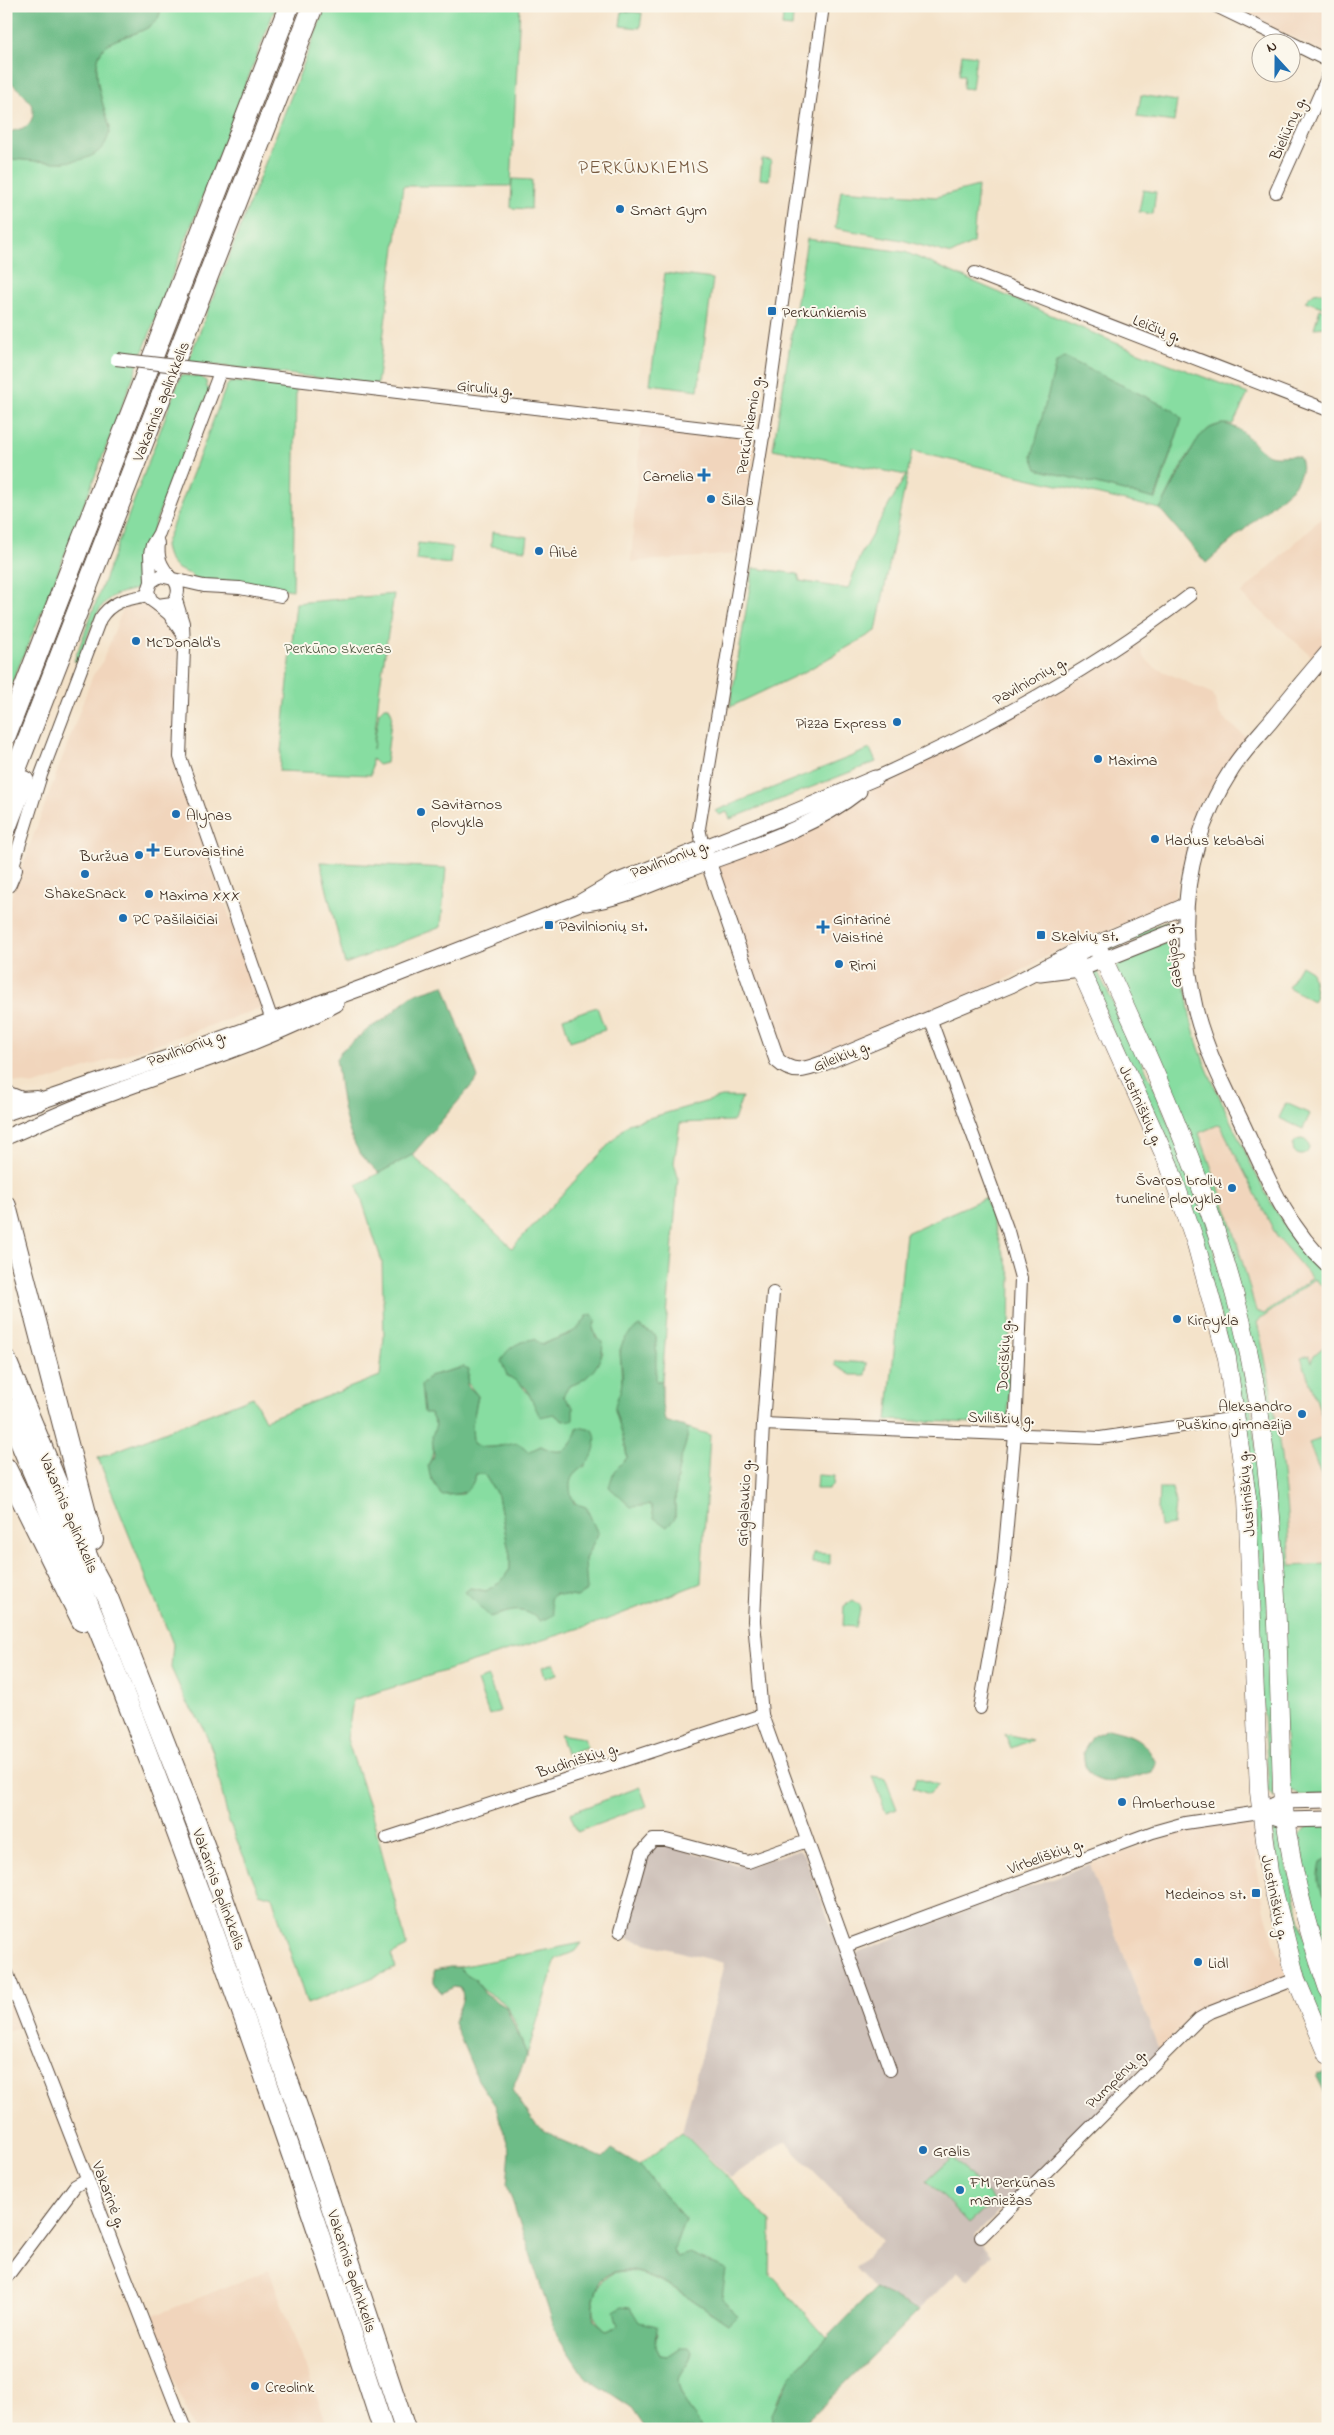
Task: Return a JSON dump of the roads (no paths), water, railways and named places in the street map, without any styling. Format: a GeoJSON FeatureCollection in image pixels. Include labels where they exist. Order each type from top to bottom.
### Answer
{"type":"FeatureCollection","features":[{"type":"Feature","properties":{"kind":"highway","name":"Vakarinis aplinkkelis"},"geometry":{"type":"LineString","coordinates":[[6,734],[289,6]]}},
{"type":"Feature","properties":{"kind":"highway","name":"Vakarinis aplinkkelis"},"geometry":{"type":"LineString","coordinates":[[6,795],[314,6]]}},
{"type":"Feature","properties":{"kind":"highway"},"geometry":{"type":"LineString","coordinates":[[6,828],[90,600],[103,547]]}},
{"type":"Feature","properties":{"kind":"highway"},"geometry":{"type":"LineString","coordinates":[[6,1096],[21,1102],[38,1101]]}},
{"type":"Feature","properties":{"kind":"highway"},"geometry":{"type":"LineString","coordinates":[[6,1206],[108,1598]]}},
{"type":"Feature","properties":{"kind":"highway","name":"Vakarinis aplinkkelis"},"geometry":{"type":"LineString","coordinates":[[6,1360],[92,1568],[108,1598],[177,1772],[266,2017],[352,2267],[404,2429]]}},
{"type":"Feature","properties":{"kind":"highway","name":"Vakarinis aplinkkelis"},"geometry":{"type":"LineString","coordinates":[[6,1408],[100,1632],[214,1935],[290,2146],[383,2429]]}},
{"type":"Feature","properties":{"kind":"highway"},"geometry":{"type":"LineString","coordinates":[[6,1468],[102,1664],[125,1702]]}},
{"type":"Feature","properties":{"kind":"main road","name":"Gileikių g."},"geometry":{"type":"LineString","coordinates":[[1076,961],[1099,951]]}},
{"type":"Feature","properties":{"kind":"main road","name":"Justiniškių g."},"geometry":{"type":"LineString","coordinates":[[1099,951],[1188,1150],[1216,1229],[1244,1332],[1260,1416],[1270,1501],[1285,1820],[1294,1872],[1308,1928],[1328,1988]]}},
{"type":"Feature","properties":{"kind":"main road","name":"Justiniškių g."},"geometry":{"type":"LineString","coordinates":[[1076,961],[1169,1165],[1196,1244],[1219,1327],[1237,1418],[1247,1497],[1260,1812],[1269,1872],[1296,1979],[1328,2055]]}},
{"type":"Feature","properties":{"kind":"street","name":"Perkūnkiemio g."},"geometry":{"type":"LineString","coordinates":[[702,847],[699,828],[740,570],[764,435],[823,6]]}},
{"type":"Feature","properties":{"kind":"street"},"geometry":{"type":"LineString","coordinates":[[1216,6],[1269,32]]}},
{"type":"Feature","properties":{"kind":"street"},"geometry":{"type":"LineString","coordinates":[[1302,48],[1328,61]]}},
{"type":"Feature","properties":{"kind":"street","name":"Bieliūnų g."},"geometry":{"type":"LineString","coordinates":[[1276,192],[1328,76]]}},
{"type":"Feature","properties":{"kind":"street","name":"Leičių g."},"geometry":{"type":"LineString","coordinates":[[975,273],[1328,410]]}},
{"type":"Feature","properties":{"kind":"street","name":"Girulių g."},"geometry":{"type":"LineString","coordinates":[[116,359],[764,435]]}},
{"type":"Feature","properties":{"kind":"street"},"geometry":{"type":"LineString","coordinates":[[149,596],[152,545],[159,533],[220,372]]}},
{"type":"Feature","properties":{"kind":"street"},"geometry":{"type":"LineString","coordinates":[[159,533],[158,554],[161,564],[179,590],[177,598],[183,623],[184,649],[180,757],[274,1025]]}},
{"type":"Feature","properties":{"kind":"street"},"geometry":{"type":"LineString","coordinates":[[151,582],[160,576],[204,586],[240,588],[281,596]]}},
{"type":"Feature","properties":{"kind":"street"},"geometry":{"type":"LineString","coordinates":[[158,606],[168,606],[177,598],[204,586]]}},
{"type":"Feature","properties":{"kind":"street","name":"Pavilnionių g."},"geometry":{"type":"LineString","coordinates":[[6,1113],[196,1048],[318,1013],[375,983],[577,904],[613,882],[785,816],[874,778],[1036,698],[1125,644],[1190,595]]}},
{"type":"Feature","properties":{"kind":"street"},"geometry":{"type":"LineString","coordinates":[[149,596],[169,614],[182,633]]}},
{"type":"Feature","properties":{"kind":"street"},"geometry":{"type":"LineString","coordinates":[[9,876],[41,775],[100,619],[117,602],[149,596]]}},
{"type":"Feature","properties":{"kind":"street","name":"Gabijos g."},"geometry":{"type":"LineString","coordinates":[[1328,652],[1233,768],[1216,796],[1198,839],[1185,906],[1187,955],[1197,1014],[1210,1052],[1284,1211],[1303,1239],[1328,1265]]}},
{"type":"Feature","properties":{"kind":"street","name":"Pavilnionių g."},"geometry":{"type":"LineString","coordinates":[[577,904],[618,896],[813,820],[844,802],[874,778]]}},
{"type":"Feature","properties":{"kind":"street","name":"Gileikių g."},"geometry":{"type":"LineString","coordinates":[[702,847],[776,1060],[784,1067],[800,1071],[1031,976],[1076,961]]}},
{"type":"Feature","properties":{"kind":"street","name":"Gileikių g."},"geometry":{"type":"LineString","coordinates":[[1099,951],[1185,906]]}},
{"type":"Feature","properties":{"kind":"street","name":"Gileikių g."},"geometry":{"type":"LineString","coordinates":[[1099,951],[1185,927]]}},
{"type":"Feature","properties":{"kind":"street","name":"Dociškių g."},"geometry":{"type":"LineString","coordinates":[[930,1018],[1008,1231],[1021,1278],[1015,1434],[1000,1602],[980,1708]]}},
{"type":"Feature","properties":{"kind":"street","name":"Pavilnionių g."},"geometry":{"type":"LineString","coordinates":[[6,1137],[73,1107],[274,1025]]}},
{"type":"Feature","properties":{"kind":"street","name":"Grigalaukio g."},"geometry":{"type":"LineString","coordinates":[[762,1715],[754,1621],[763,1424],[773,1293]]}},
{"type":"Feature","properties":{"kind":"street","name":"Sviliškių g."},"geometry":{"type":"LineString","coordinates":[[763,1424],[1100,1438],[1237,1418]]}},
{"type":"Feature","properties":{"kind":"street"},"geometry":{"type":"LineString","coordinates":[[762,1715],[890,2070]]}},
{"type":"Feature","properties":{"kind":"street","name":"Budiniškių g."},"geometry":{"type":"LineString","coordinates":[[387,1838],[762,1715]]}},
{"type":"Feature","properties":{"kind":"street"},"geometry":{"type":"LineString","coordinates":[[1260,1812],[1283,1801],[1328,1800]]}},
{"type":"Feature","properties":{"kind":"street"},"geometry":{"type":"LineString","coordinates":[[1260,1812],[1285,1820],[1328,1819]]}},
{"type":"Feature","properties":{"kind":"street","name":"Virbeliškių g."},"geometry":{"type":"LineString","coordinates":[[846,1946],[1153,1832],[1185,1822],[1260,1812]]}},
{"type":"Feature","properties":{"kind":"street"},"geometry":{"type":"LineString","coordinates":[[620,1931],[642,1852],[652,1840],[666,1840],[748,1862],[807,1841]]}},
{"type":"Feature","properties":{"kind":"street","name":"Vakarinė g."},"geometry":{"type":"LineString","coordinates":[[6,1970],[185,2429]]}},
{"type":"Feature","properties":{"kind":"street","name":"Pumpėnų g."},"geometry":{"type":"LineString","coordinates":[[981,2237],[1198,2019],[1211,2012],[1296,1979]]}},
{"type":"Feature","properties":{"kind":"street"},"geometry":{"type":"LineString","coordinates":[[6,2278],[75,2186],[87,2179]]}},
{"type":"Feature","properties":{"kind":"place","name":"Smart Gym"},"geometry":{"type":"Point","coordinates":[620,209]}},
{"type":"Feature","properties":{"kind":"place","name":"Perkūnkiemis"},"geometry":{"type":"Point","coordinates":[772,311]}},
{"type":"Feature","properties":{"kind":"place","name":"Camelia"},"geometry":{"type":"Point","coordinates":[704,475]}},
{"type":"Feature","properties":{"kind":"place","name":"Šilas"},"geometry":{"type":"Point","coordinates":[711,499]}},
{"type":"Feature","properties":{"kind":"place","name":"Aibė"},"geometry":{"type":"Point","coordinates":[539,551]}},
{"type":"Feature","properties":{"kind":"place","name":"McDonald's"},"geometry":{"type":"Point","coordinates":[136,641]}},
{"type":"Feature","properties":{"kind":"place","name":"Pizza Express"},"geometry":{"type":"Point","coordinates":[897,722]}},
{"type":"Feature","properties":{"kind":"place","name":"Maxima"},"geometry":{"type":"Point","coordinates":[1098,759]}},
{"type":"Feature","properties":{"kind":"place","name":"Savitarnos plovykla"},"geometry":{"type":"Point","coordinates":[421,812]}},
{"type":"Feature","properties":{"kind":"place","name":"Alynas"},"geometry":{"type":"Point","coordinates":[176,814]}},
{"type":"Feature","properties":{"kind":"place","name":"Hadus kebabai"},"geometry":{"type":"Point","coordinates":[1155,839]}},
{"type":"Feature","properties":{"kind":"place","name":"Eurovaistinė"},"geometry":{"type":"Point","coordinates":[153,850]}},
{"type":"Feature","properties":{"kind":"place","name":"Buržua"},"geometry":{"type":"Point","coordinates":[139,855]}},
{"type":"Feature","properties":{"kind":"place","name":"ShakeSnack"},"geometry":{"type":"Point","coordinates":[85,874]}},
{"type":"Feature","properties":{"kind":"place","name":"Maxima XXX"},"geometry":{"type":"Point","coordinates":[149,894]}},
{"type":"Feature","properties":{"kind":"place","name":"PC Pašilaičiai"},"geometry":{"type":"Point","coordinates":[123,918]}},
{"type":"Feature","properties":{"kind":"place","name":"Pavilnionių st."},"geometry":{"type":"Point","coordinates":[549,925]}},
{"type":"Feature","properties":{"kind":"place","name":"Gintarinė Vaistinė"},"geometry":{"type":"Point","coordinates":[823,927]}},
{"type":"Feature","properties":{"kind":"place","name":"Skalvių st."},"geometry":{"type":"Point","coordinates":[1041,935]}},
{"type":"Feature","properties":{"kind":"place","name":"Rimi"},"geometry":{"type":"Point","coordinates":[839,964]}},
{"type":"Feature","properties":{"kind":"place","name":"Švaros brolių tunelinė plovykla"},"geometry":{"type":"Point","coordinates":[1232,1188]}},
{"type":"Feature","properties":{"kind":"place","name":"Kirpykla"},"geometry":{"type":"Point","coordinates":[1177,1319]}},
{"type":"Feature","properties":{"kind":"place","name":"Aleksandro Puškino gimnazija"},"geometry":{"type":"Point","coordinates":[1302,1414]}},
{"type":"Feature","properties":{"kind":"place","name":"Amberhouse"},"geometry":{"type":"Point","coordinates":[1122,1802]}},
{"type":"Feature","properties":{"kind":"place","name":"Medeinos st."},"geometry":{"type":"Point","coordinates":[1256,1893]}},
{"type":"Feature","properties":{"kind":"place","name":"Lidl"},"geometry":{"type":"Point","coordinates":[1198,1962]}},
{"type":"Feature","properties":{"kind":"place","name":"Gralis"},"geometry":{"type":"Point","coordinates":[923,2150]}},
{"type":"Feature","properties":{"kind":"place","name":"FM Perkūnas maniežas"},"geometry":{"type":"Point","coordinates":[960,2190]}},
{"type":"Feature","properties":{"kind":"place","name":"Creolink"},"geometry":{"type":"Point","coordinates":[255,2386]}},
{"type":"Feature","properties":{"kind":"district","name":"PERKŪNKIEMIS"},"geometry":{"type":"Point","coordinates":[644,166]}},
{"type":"Feature","properties":{"kind":"park label","name":"Perkūno skveras"},"geometry":{"type":"Point","coordinates":[338,647]}}]}
